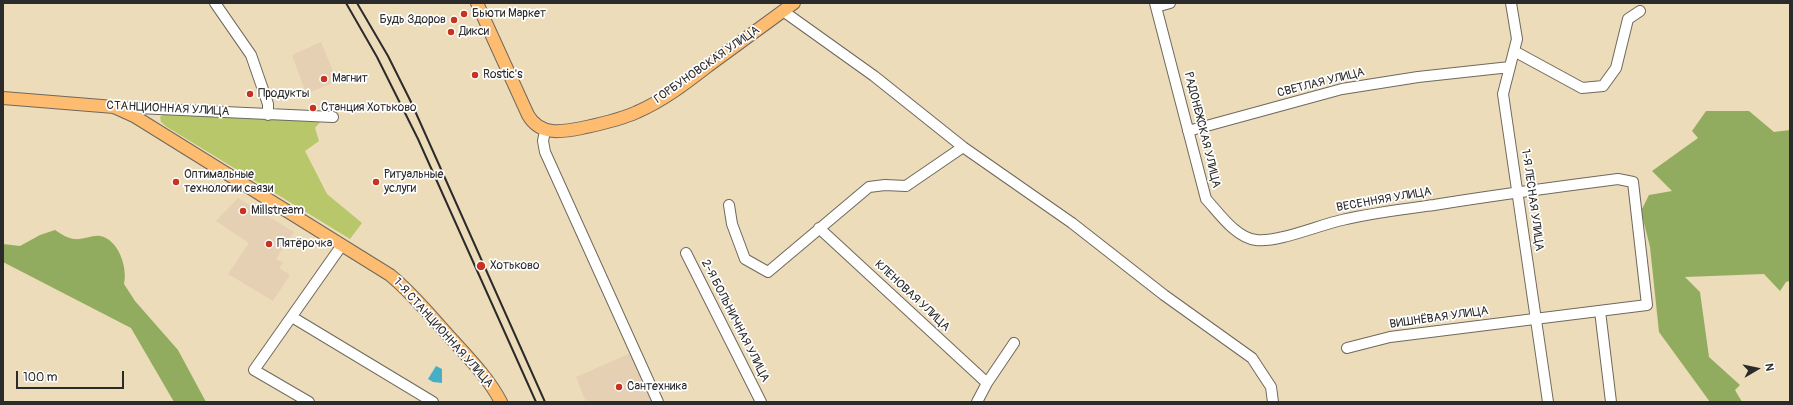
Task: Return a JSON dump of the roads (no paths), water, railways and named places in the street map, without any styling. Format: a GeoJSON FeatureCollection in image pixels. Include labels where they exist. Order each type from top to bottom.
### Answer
{"type":"FeatureCollection","features":[{"type":"Feature","properties":{"kind":"main road"},"geometry":{"type":"LineString","coordinates":[[477,3],[528,115],[535,124],[545,131]]}},
{"type":"Feature","properties":{"kind":"main road","name":"ГОРБУНОВСКАЯ УЛИЦА"},"geometry":{"type":"LineString","coordinates":[[545,131],[560,131],[591,126],[624,117],[648,107],[675,91],[794,3]]}},
{"type":"Feature","properties":{"kind":"main road","name":"СТАНЦИОННАЯ УЛИЦА"},"geometry":{"type":"LineString","coordinates":[[3,98],[114,107]]}},
{"type":"Feature","properties":{"kind":"main road","name":"1-Я СТАНЦИОННАЯ УЛИЦА"},"geometry":{"type":"LineString","coordinates":[[114,107],[129,113],[150,125],[390,275],[402,285],[486,378],[501,402]]}},
{"type":"Feature","properties":{"kind":"street"},"geometry":{"type":"LineString","coordinates":[[215,3],[251,55],[268,104],[268,114]]}},
{"type":"Feature","properties":{"kind":"street"},"geometry":{"type":"LineString","coordinates":[[1155,5],[1170,3]]}},
{"type":"Feature","properties":{"kind":"street","name":"1-Я ЛЕСНАЯ УЛИЦА"},"geometry":{"type":"LineString","coordinates":[[1511,3],[1517,39],[1503,94],[1548,402]]}},
{"type":"Feature","properties":{"kind":"street","name":"РАДОНЕЖСКАЯ УЛИЦА"},"geometry":{"type":"LineString","coordinates":[[1155,5],[1206,199],[1221,216],[1240,233],[1256,240]]}},
{"type":"Feature","properties":{"kind":"street"},"geometry":{"type":"LineString","coordinates":[[783,11],[874,76],[963,147],[1072,223],[1164,295],[1252,358],[1271,387],[1273,402]]}},
{"type":"Feature","properties":{"kind":"street"},"geometry":{"type":"LineString","coordinates":[[1514,51],[1582,88],[1603,86],[1616,68],[1628,19],[1640,11]]}},
{"type":"Feature","properties":{"kind":"street","name":"СВЕТЛАЯ УЛИЦА"},"geometry":{"type":"LineString","coordinates":[[1188,131],[1342,89],[1418,77],[1510,67]]}},
{"type":"Feature","properties":{"kind":"street","name":"СТАНЦИОННАЯ УЛИЦА"},"geometry":{"type":"LineString","coordinates":[[114,107],[333,117]]}},
{"type":"Feature","properties":{"kind":"street"},"geometry":{"type":"LineString","coordinates":[[150,125],[150,117],[154,112],[162,109]]}},
{"type":"Feature","properties":{"kind":"street"},"geometry":{"type":"LineString","coordinates":[[545,131],[543,141],[545,152],[658,402]]}},
{"type":"Feature","properties":{"kind":"street"},"geometry":{"type":"LineString","coordinates":[[729,205],[732,224],[745,259],[768,272],[869,187],[885,185],[906,186],[963,147]]}},
{"type":"Feature","properties":{"kind":"street","name":"ВЕСЕННЯЯ УЛИЦА"},"geometry":{"type":"LineString","coordinates":[[1256,240],[1274,239],[1341,220],[1518,192],[1618,179],[1633,182],[1647,305],[1600,311]]}},
{"type":"Feature","properties":{"kind":"street","name":"КЛЕНОВАЯ УЛИЦА"},"geometry":{"type":"LineString","coordinates":[[819,228],[987,383]]}},
{"type":"Feature","properties":{"kind":"street"},"geometry":{"type":"LineString","coordinates":[[309,402],[254,370],[342,245]]}},
{"type":"Feature","properties":{"kind":"street","name":"2-Я БОЛЬНИЧНАЯ УЛИЦА"},"geometry":{"type":"LineString","coordinates":[[686,253],[761,402]]}},
{"type":"Feature","properties":{"kind":"street"},"geometry":{"type":"LineString","coordinates":[[1600,311],[1611,402]]}},
{"type":"Feature","properties":{"kind":"street","name":"ВИШНЁВАЯ УЛИЦА"},"geometry":{"type":"LineString","coordinates":[[1347,348],[1390,337],[1600,311]]}},
{"type":"Feature","properties":{"kind":"street"},"geometry":{"type":"LineString","coordinates":[[292,317],[433,402]]}},
{"type":"Feature","properties":{"kind":"street"},"geometry":{"type":"LineString","coordinates":[[977,402],[987,383],[1014,344]]}},
{"type":"Feature","properties":{"kind":"water"},"geometry":{"type":"Polygon","coordinates":[[[436,366],[442,369],[442,383],[433,382],[428,379],[436,366]]]}},
{"type":"Feature","properties":{"kind":"railway"},"geometry":{"type":"LineString","coordinates":[[346,3],[377,57],[418,139],[536,402]]}},
{"type":"Feature","properties":{"kind":"railway"},"geometry":{"type":"LineString","coordinates":[[357,3],[388,56],[411,102],[545,402]]}},
{"type":"Feature","properties":{"kind":"place","name":"Бьюти Маркет"},"geometry":{"type":"Point","coordinates":[464,14]}},
{"type":"Feature","properties":{"kind":"place","name":"Будь Здоров"},"geometry":{"type":"Point","coordinates":[454,20]}},
{"type":"Feature","properties":{"kind":"place","name":"Дикси"},"geometry":{"type":"Point","coordinates":[451,32]}},
{"type":"Feature","properties":{"kind":"place","name":"Rostic's"},"geometry":{"type":"Point","coordinates":[475,75]}},
{"type":"Feature","properties":{"kind":"place","name":"Магнит"},"geometry":{"type":"Point","coordinates":[324,79]}},
{"type":"Feature","properties":{"kind":"place","name":"Продукты"},"geometry":{"type":"Point","coordinates":[250,94]}},
{"type":"Feature","properties":{"kind":"place","name":"Станция Хотьково"},"geometry":{"type":"Point","coordinates":[313,108]}},
{"type":"Feature","properties":{"kind":"place","name":"Оптимальные технологии связи"},"geometry":{"type":"Point","coordinates":[176,182]}},
{"type":"Feature","properties":{"kind":"place","name":"Ритуальные услуги"},"geometry":{"type":"Point","coordinates":[376,182]}},
{"type":"Feature","properties":{"kind":"place","name":"Millstream"},"geometry":{"type":"Point","coordinates":[243,211]}},
{"type":"Feature","properties":{"kind":"place","name":"Пятёрочка"},"geometry":{"type":"Point","coordinates":[269,244]}},
{"type":"Feature","properties":{"kind":"place","name":"Хотьково"},"geometry":{"type":"Point","coordinates":[481,266]}},
{"type":"Feature","properties":{"kind":"place","name":"Сантехника"},"geometry":{"type":"Point","coordinates":[619,387]}}]}
